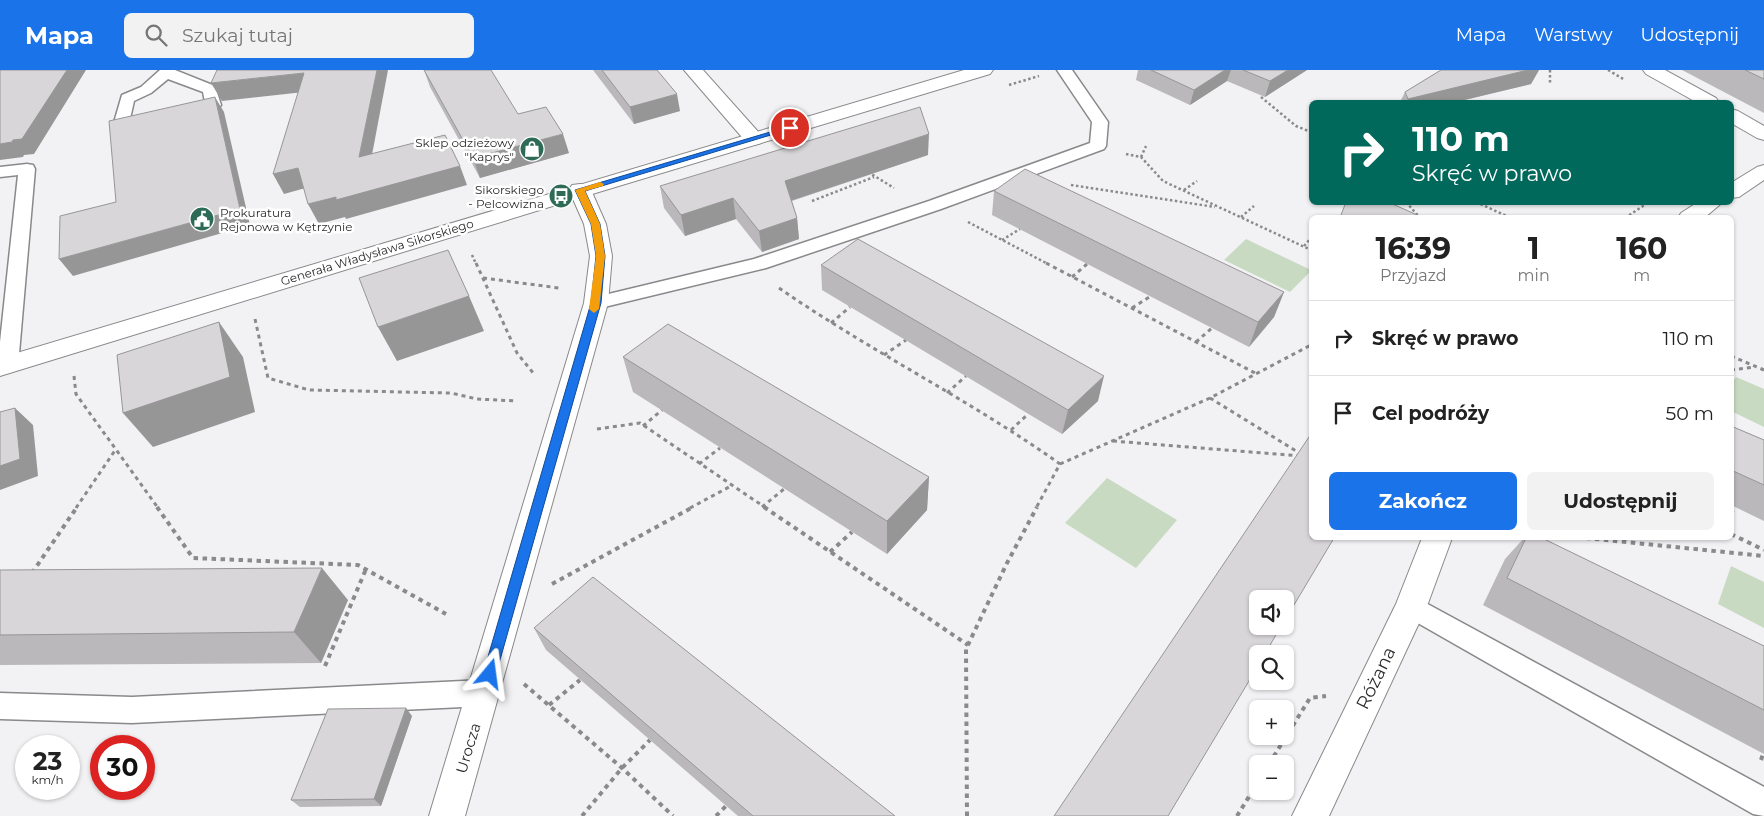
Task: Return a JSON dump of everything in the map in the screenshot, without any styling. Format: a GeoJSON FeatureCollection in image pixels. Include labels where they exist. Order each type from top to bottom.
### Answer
{"type":"FeatureCollection","features":[{"type":"Feature","properties":{"kind":"street"},"geometry":{"type":"LineString","coordinates":[[693,70],[754,139]]}},
{"type":"Feature","properties":{"kind":"street","name":"Generała Władysława Sikorskiego"},"geometry":{"type":"LineString","coordinates":[[4,366],[580,190],[984,70]]}},
{"type":"Feature","properties":{"kind":"street"},"geometry":{"type":"LineString","coordinates":[[1652,70],[1705,100]]}},
{"type":"Feature","properties":{"kind":"street"},"geometry":{"type":"LineString","coordinates":[[1734,117],[1764,134]]}},
{"type":"Feature","properties":{"kind":"street"},"geometry":{"type":"LineString","coordinates":[[1734,190],[1764,171]]}},
{"type":"Feature","properties":{"kind":"street","name":"Urocza"},"geometry":{"type":"LineString","coordinates":[[447,816],[596,303],[601,256],[595,224],[580,190]]}},
{"type":"Feature","properties":{"kind":"street"},"geometry":{"type":"LineString","coordinates":[[1694,215],[1708,205]]}},
{"type":"Feature","properties":{"kind":"street","name":"Różana"},"geometry":{"type":"LineString","coordinates":[[1310,816],[1411,606],[1436,540]]}},
{"type":"Feature","properties":{"kind":"lane"},"geometry":{"type":"LineString","coordinates":[[596,303],[759,264],[931,206],[1098,146],[1100,122],[1064,70]]}},
{"type":"Feature","properties":{"kind":"lane"},"geometry":{"type":"LineString","coordinates":[[158,118],[121,126],[127,98],[146,90],[167,72],[210,89],[213,104],[176,113]]}},
{"type":"Feature","properties":{"kind":"lane"},"geometry":{"type":"LineString","coordinates":[[0,172],[28,169],[4,366]]}},
{"type":"Feature","properties":{"kind":"lane"},"geometry":{"type":"LineString","coordinates":[[1411,606],[1764,803]]}},
{"type":"Feature","properties":{"kind":"lane"},"geometry":{"type":"LineString","coordinates":[[0,706],[132,710],[484,693]]}},
{"type":"Feature","properties":{"kind":"path"},"geometry":{"type":"LineString","coordinates":[[1550,70],[1550,84]]}},
{"type":"Feature","properties":{"kind":"path"},"geometry":{"type":"LineString","coordinates":[[1261,97],[1296,126],[1309,131]]}},
{"type":"Feature","properties":{"kind":"path"},"geometry":{"type":"LineString","coordinates":[[1098,146],[1141,156],[1163,181],[1309,249]]}},
{"type":"Feature","properties":{"kind":"path"},"geometry":{"type":"LineString","coordinates":[[1141,156],[1146,146]]}},
{"type":"Feature","properties":{"kind":"path"},"geometry":{"type":"LineString","coordinates":[[867,172],[1255,373]]}},
{"type":"Feature","properties":{"kind":"path"},"geometry":{"type":"LineString","coordinates":[[812,201],[875,177]]}},
{"type":"Feature","properties":{"kind":"path"},"geometry":{"type":"LineString","coordinates":[[1184,190],[1196,181]]}},
{"type":"Feature","properties":{"kind":"path"},"geometry":{"type":"LineString","coordinates":[[1066,183],[1075,186],[1221,208]]}},
{"type":"Feature","properties":{"kind":"path"},"geometry":{"type":"LineString","coordinates":[[1409,205],[1417,215]]}},
{"type":"Feature","properties":{"kind":"path"},"geometry":{"type":"LineString","coordinates":[[1483,205],[1504,215]]}},
{"type":"Feature","properties":{"kind":"path"},"geometry":{"type":"LineString","coordinates":[[1630,215],[1644,205]]}},
{"type":"Feature","properties":{"kind":"path"},"geometry":{"type":"LineString","coordinates":[[1241,217],[1254,206]]}},
{"type":"Feature","properties":{"kind":"path"},"geometry":{"type":"LineString","coordinates":[[1001,240],[1020,230]]}},
{"type":"Feature","properties":{"kind":"path"},"geometry":{"type":"LineString","coordinates":[[1304,246],[1309,240]]}},
{"type":"Feature","properties":{"kind":"path"},"geometry":{"type":"LineString","coordinates":[[470,252],[516,353],[534,374]]}},
{"type":"Feature","properties":{"kind":"path"},"geometry":{"type":"LineString","coordinates":[[1072,277],[1086,264]]}},
{"type":"Feature","properties":{"kind":"path"},"geometry":{"type":"LineString","coordinates":[[482,278],[559,288]]}},
{"type":"Feature","properties":{"kind":"path"},"geometry":{"type":"LineString","coordinates":[[783,291],[831,323],[1011,430],[1060,464]]}},
{"type":"Feature","properties":{"kind":"path"},"geometry":{"type":"LineString","coordinates":[[1132,309],[1150,296]]}},
{"type":"Feature","properties":{"kind":"path"},"geometry":{"type":"LineString","coordinates":[[831,323],[850,306]]}},
{"type":"Feature","properties":{"kind":"path"},"geometry":{"type":"LineString","coordinates":[[255,318],[268,378],[308,390],[451,393],[477,399],[517,401]]}},
{"type":"Feature","properties":{"kind":"path"},"geometry":{"type":"LineString","coordinates":[[1196,342],[1212,328]]}},
{"type":"Feature","properties":{"kind":"path"},"geometry":{"type":"LineString","coordinates":[[884,355],[906,340]]}},
{"type":"Feature","properties":{"kind":"path"},"geometry":{"type":"LineString","coordinates":[[967,816],[966,649],[1007,563],[1060,464],[1210,398],[1309,346]]}},
{"type":"Feature","properties":{"kind":"path"},"geometry":{"type":"LineString","coordinates":[[1734,357],[1764,370]]}},
{"type":"Feature","properties":{"kind":"path"},"geometry":{"type":"LineString","coordinates":[[1734,370],[1756,367]]}},
{"type":"Feature","properties":{"kind":"path"},"geometry":{"type":"LineString","coordinates":[[73,372],[76,394],[193,558],[358,565],[446,614]]}},
{"type":"Feature","properties":{"kind":"path"},"geometry":{"type":"LineString","coordinates":[[947,392],[966,376]]}},
{"type":"Feature","properties":{"kind":"path"},"geometry":{"type":"LineString","coordinates":[[1112,441],[1304,456],[1210,398]]}},
{"type":"Feature","properties":{"kind":"path"},"geometry":{"type":"LineString","coordinates":[[643,426],[662,410]]}},
{"type":"Feature","properties":{"kind":"path"},"geometry":{"type":"LineString","coordinates":[[1011,430],[1028,414]]}},
{"type":"Feature","properties":{"kind":"path"},"geometry":{"type":"LineString","coordinates":[[590,430],[640,423],[968,645]]}},
{"type":"Feature","properties":{"kind":"path"},"geometry":{"type":"LineString","coordinates":[[699,464],[720,448]]}},
{"type":"Feature","properties":{"kind":"path"},"geometry":{"type":"LineString","coordinates":[[28,580],[116,449]]}},
{"type":"Feature","properties":{"kind":"path"},"geometry":{"type":"LineString","coordinates":[[548,586],[732,486]]}},
{"type":"Feature","properties":{"kind":"path"},"geometry":{"type":"LineString","coordinates":[[762,507],[784,488]]}},
{"type":"Feature","properties":{"kind":"path"},"geometry":{"type":"LineString","coordinates":[[830,552],[852,532]]}},
{"type":"Feature","properties":{"kind":"path"},"geometry":{"type":"LineString","coordinates":[[1734,535],[1764,550]]}},
{"type":"Feature","properties":{"kind":"path"},"geometry":{"type":"LineString","coordinates":[[1606,540],[1764,556]]}},
{"type":"Feature","properties":{"kind":"path"},"geometry":{"type":"LineString","coordinates":[[520,680],[622,768],[674,816]]}},
{"type":"Feature","properties":{"kind":"path"},"geometry":{"type":"LineString","coordinates":[[549,705],[580,680]]}},
{"type":"Feature","properties":{"kind":"path"},"geometry":{"type":"LineString","coordinates":[[582,816],[622,768],[650,740]]}},
{"type":"Feature","properties":{"kind":"path"},"geometry":{"type":"LineString","coordinates":[[1237,816],[1249,797]]}},
{"type":"Feature","properties":{"kind":"path"},"geometry":{"type":"LineString","coordinates":[[716,816],[726,806]]}},
{"type":"Feature","properties":{"kind":"green space"},"geometry":{"type":"Polygon","coordinates":[[[1246,239],[1309,269],[1309,273],[1290,292],[1224,260],[1246,239]]]}},
{"type":"Feature","properties":{"kind":"green space"},"geometry":{"type":"Polygon","coordinates":[[[1736,377],[1764,389],[1764,427],[1734,412],[1734,380],[1736,377]]]}},
{"type":"Feature","properties":{"kind":"green space"},"geometry":{"type":"Polygon","coordinates":[[[1107,478],[1177,520],[1136,568],[1065,523],[1107,478]]]}},
{"type":"Feature","properties":{"kind":"green space"},"geometry":{"type":"Polygon","coordinates":[[[1731,566],[1764,582],[1764,628],[1718,604],[1731,566]]]}},
{"type":"Feature","properties":{"kind":"building"},"geometry":{"type":"Polygon","coordinates":[[[0,70],[67,70],[22,139],[0,144],[0,70]]]}},
{"type":"Feature","properties":{"kind":"building"},"geometry":{"type":"Polygon","coordinates":[[[217,70],[377,70],[359,157],[445,135],[460,166],[336,200],[336,197],[308,204],[298,168],[273,174],[304,73],[211,83],[217,70]]]}},
{"type":"Feature","properties":{"kind":"building"},"geometry":{"type":"Polygon","coordinates":[[[424,70],[491,70],[518,114],[546,107],[563,134],[473,158],[424,70]]]}},
{"type":"Feature","properties":{"kind":"building"},"geometry":{"type":"Polygon","coordinates":[[[602,70],[657,70],[677,94],[630,107],[602,70]]]}},
{"type":"Feature","properties":{"kind":"building"},"geometry":{"type":"Polygon","coordinates":[[[1151,70],[1225,70],[1194,90],[1151,70]]]}},
{"type":"Feature","properties":{"kind":"building"},"geometry":{"type":"Polygon","coordinates":[[[1243,70],[1288,70],[1270,81],[1243,70]]]}},
{"type":"Feature","properties":{"kind":"building"},"geometry":{"type":"Polygon","coordinates":[[[1441,70],[1528,70],[1408,99],[1405,92],[1441,70]]]}},
{"type":"Feature","properties":{"kind":"building"},"geometry":{"type":"Polygon","coordinates":[[[1745,70],[1764,70],[1764,79],[1745,70]]]}},
{"type":"Feature","properties":{"kind":"building"},"geometry":{"type":"Polygon","coordinates":[[[215,97],[240,209],[59,259],[60,216],[116,202],[109,121],[215,97]]]}},
{"type":"Feature","properties":{"kind":"building"},"geometry":{"type":"Polygon","coordinates":[[[920,107],[929,134],[785,181],[797,218],[759,231],[733,198],[681,215],[660,186],[920,107]]]}},
{"type":"Feature","properties":{"kind":"building"},"geometry":{"type":"Polygon","coordinates":[[[1025,169],[1284,292],[1258,322],[994,191],[1025,169]]]}},
{"type":"Feature","properties":{"kind":"building"},"geometry":{"type":"Polygon","coordinates":[[[1345,205],[1395,205],[1417,215],[1341,215],[1345,205]]]}},
{"type":"Feature","properties":{"kind":"building"},"geometry":{"type":"Polygon","coordinates":[[[858,239],[1104,376],[1068,410],[821,265],[858,239]]]}},
{"type":"Feature","properties":{"kind":"building"},"geometry":{"type":"Polygon","coordinates":[[[448,250],[469,296],[378,327],[359,278],[448,250]]]}},
{"type":"Feature","properties":{"kind":"building"},"geometry":{"type":"Polygon","coordinates":[[[219,322],[230,377],[123,413],[117,355],[219,322]]]}},
{"type":"Feature","properties":{"kind":"building"},"geometry":{"type":"Polygon","coordinates":[[[668,324],[929,477],[887,521],[623,357],[668,324]]]}},
{"type":"Feature","properties":{"kind":"building"},"geometry":{"type":"Polygon","coordinates":[[[15,408],[20,459],[0,466],[0,412],[15,408]]]}},
{"type":"Feature","properties":{"kind":"building"},"geometry":{"type":"Polygon","coordinates":[[[1734,427],[1764,440],[1764,485],[1734,471],[1734,427]]]}},
{"type":"Feature","properties":{"kind":"building"},"geometry":{"type":"Polygon","coordinates":[[[1309,437],[1309,540],[1333,540],[1294,605],[1294,590],[1249,590],[1249,635],[1276,635],[1270,645],[1249,645],[1249,681],[1168,816],[1054,816],[1309,437]]]}},
{"type":"Feature","properties":{"kind":"building"},"geometry":{"type":"Polygon","coordinates":[[[1525,540],[1546,540],[1764,646],[1764,710],[1507,578],[1525,540]]]}},
{"type":"Feature","properties":{"kind":"building"},"geometry":{"type":"Polygon","coordinates":[[[322,568],[294,632],[0,635],[0,570],[322,568]]]}},
{"type":"Feature","properties":{"kind":"building"},"geometry":{"type":"Polygon","coordinates":[[[593,577],[895,816],[753,816],[534,628],[593,577]]]}},
{"type":"Feature","properties":{"kind":"building"},"geometry":{"type":"Polygon","coordinates":[[[406,708],[374,799],[291,800],[328,709],[406,708]]]}},
{"type":"Feature","properties":{"kind":"slow traffic"},"geometry":{"type":"LineString","coordinates":[[594,309],[601,256],[595,224],[580,190],[600,184]]}},
{"type":"Feature","properties":{"kind":"place","name":"Sklep odzieżowy \"Kaprys\""},"geometry":{"type":"Point","coordinates":[532,149]}},
{"type":"Feature","properties":{"kind":"place","name":"Sikorskiego - Pelcowizna"},"geometry":{"type":"Point","coordinates":[561,196]}},
{"type":"Feature","properties":{"kind":"place","name":"Prokuratura Rejonowa w Kętrzynie"},"geometry":{"type":"Point","coordinates":[202,219]}},
{"type":"Feature","properties":{"kind":"route"},"geometry":{"type":"LineString","coordinates":[[490,674],[596,303],[601,256],[595,224],[580,190],[790,128]]}}]}
